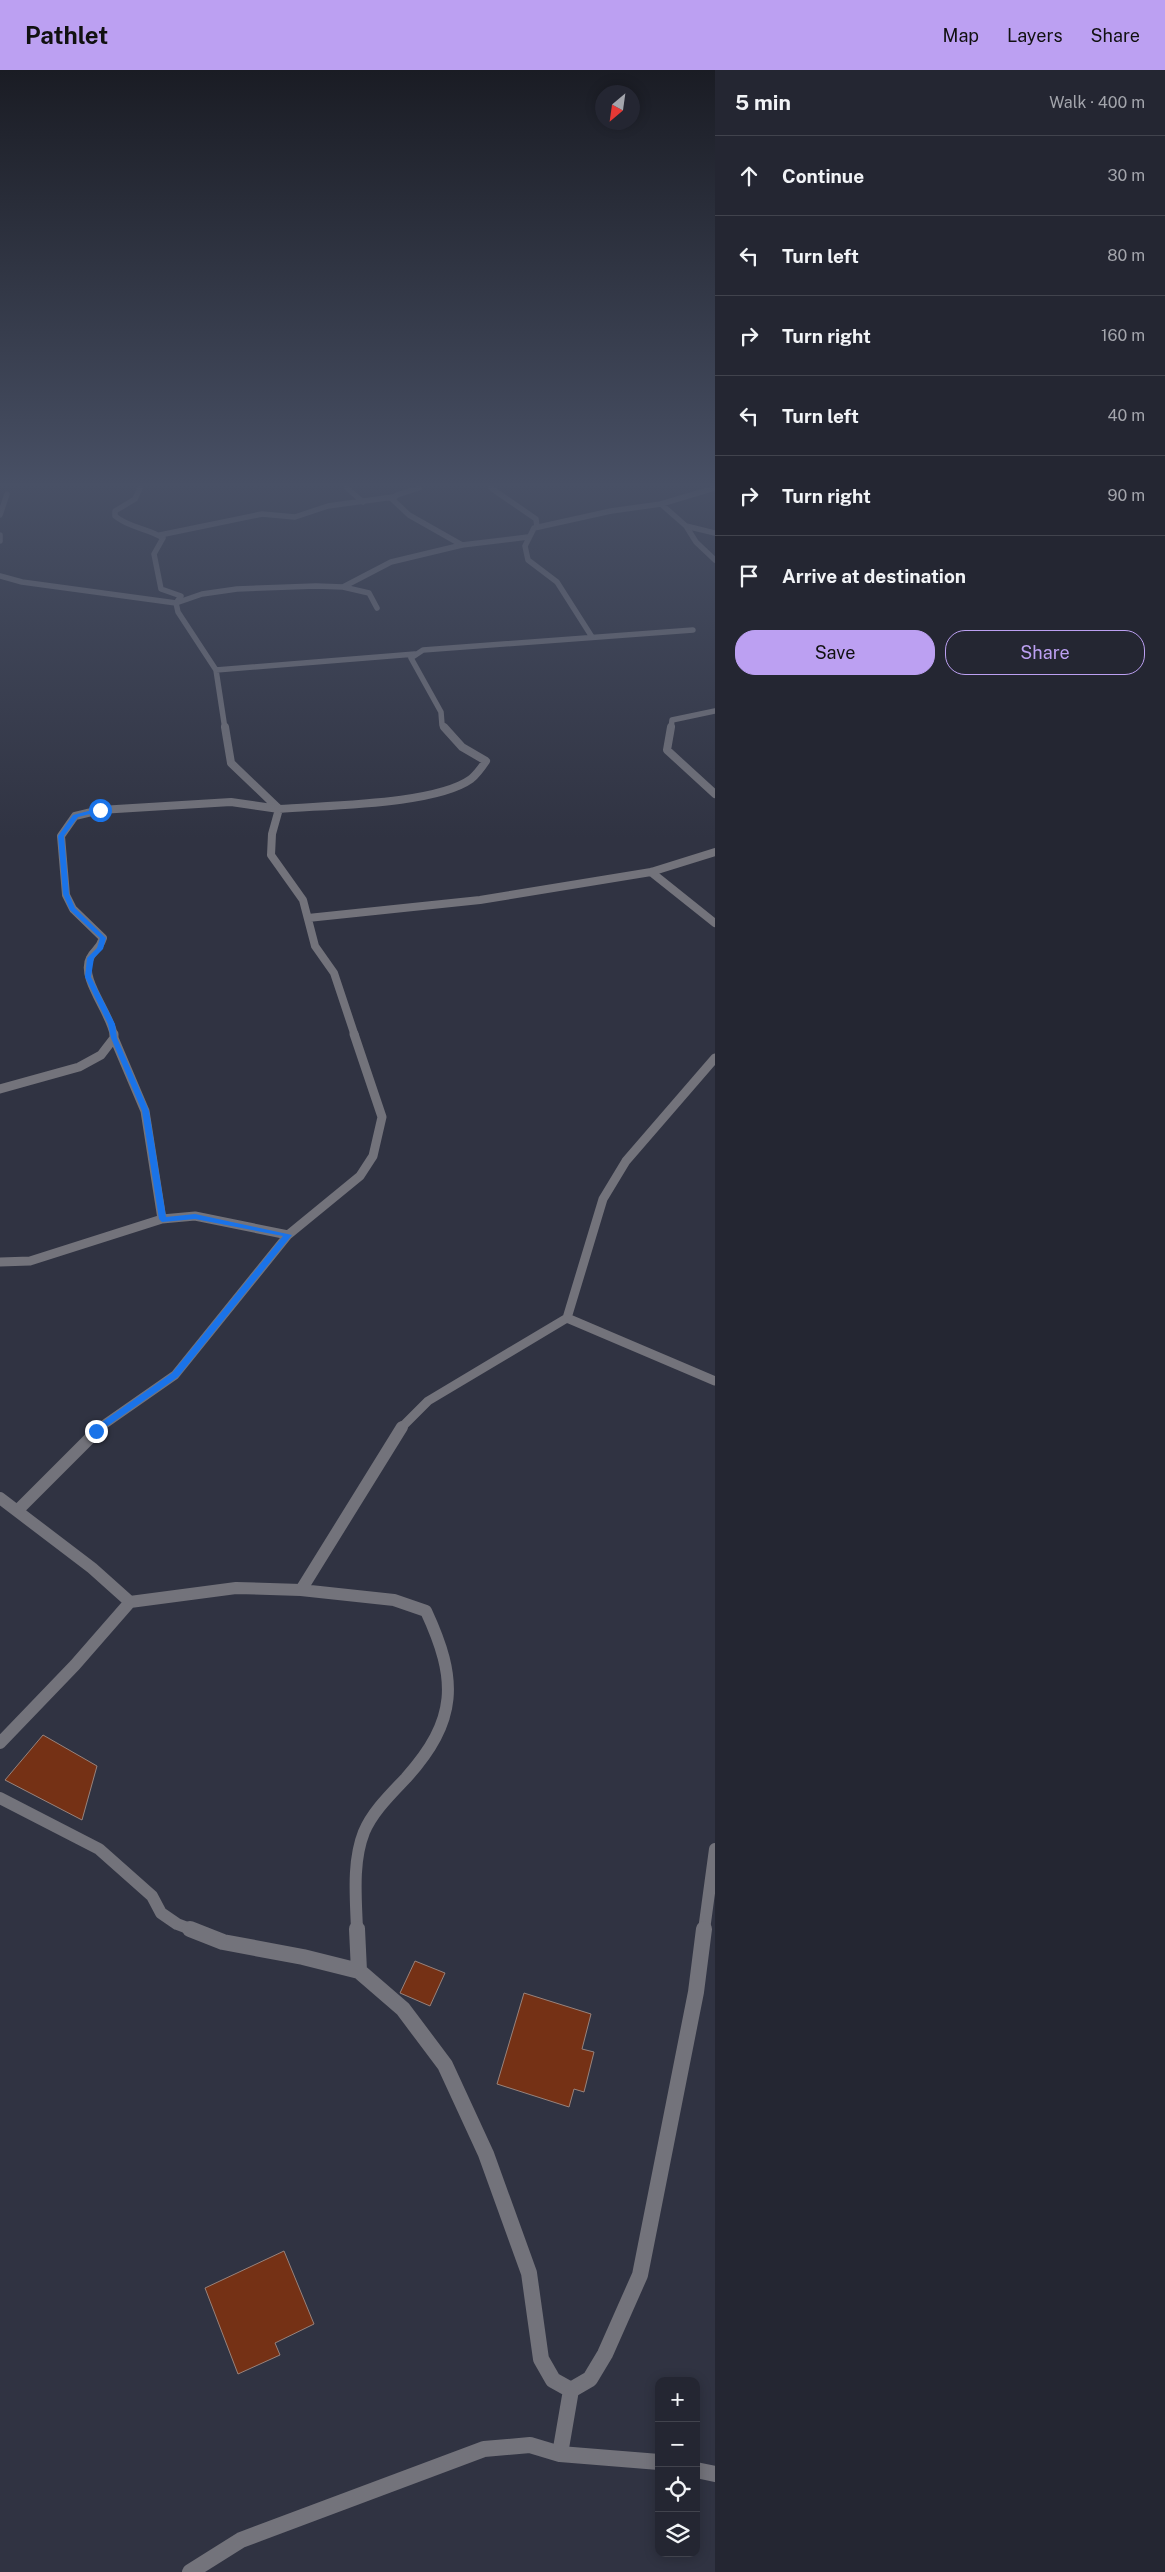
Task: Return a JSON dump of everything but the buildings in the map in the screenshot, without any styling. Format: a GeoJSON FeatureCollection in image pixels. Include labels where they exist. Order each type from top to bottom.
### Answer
{"type":"FeatureCollection","features":[{"type":"Feature","properties":{"kind":"street"},"geometry":{"type":"LineString","coordinates":[[176,605],[178,612],[216,670],[231,763],[279,809]]}},
{"type":"Feature","properties":{"kind":"street"},"geometry":{"type":"LineString","coordinates":[[571,605],[592,637]]}},
{"type":"Feature","properties":{"kind":"street"},"geometry":{"type":"LineString","coordinates":[[162,1219],[145,1111],[114,1038],[112,1024],[88,977],[90,958],[100,949],[103,938],[73,909],[66,894],[61,836],[71,821],[76,816],[100,810],[231,802],[279,809],[439,793],[463,784],[478,772],[486,761],[462,747],[442,725],[441,712],[411,658],[415,654],[423,650],[693,630]]}},
{"type":"Feature","properties":{"kind":"street"},"geometry":{"type":"LineString","coordinates":[[216,670],[415,654]]}},
{"type":"Feature","properties":{"kind":"street"},"geometry":{"type":"LineString","coordinates":[[715,711],[672,720],[666,750],[715,794]]}},
{"type":"Feature","properties":{"kind":"street"},"geometry":{"type":"LineString","coordinates":[[18,1510],[96,1431],[175,1375],[288,1235],[360,1176],[373,1156],[382,1117],[334,973],[315,946],[303,900],[272,855],[272,834],[279,809]]}},
{"type":"Feature","properties":{"kind":"street"},"geometry":{"type":"LineString","coordinates":[[308,918],[480,900],[651,872],[715,852]]}},
{"type":"Feature","properties":{"kind":"street"},"geometry":{"type":"LineString","coordinates":[[651,872],[715,923]]}},
{"type":"Feature","properties":{"kind":"street"},"geometry":{"type":"LineString","coordinates":[[0,1089],[79,1067],[100,1055],[114,1038]]}},
{"type":"Feature","properties":{"kind":"street"},"geometry":{"type":"LineString","coordinates":[[301,1590],[403,1425],[428,1401],[567,1318],[603,1199],[626,1161],[715,1058]]}},
{"type":"Feature","properties":{"kind":"street"},"geometry":{"type":"LineString","coordinates":[[0,1262],[30,1260],[162,1219],[195,1216],[288,1235]]}},
{"type":"Feature","properties":{"kind":"street"},"geometry":{"type":"LineString","coordinates":[[567,1318],[715,1381]]}},
{"type":"Feature","properties":{"kind":"street"},"geometry":{"type":"LineString","coordinates":[[0,1498],[92,1568],[130,1602]]}},
{"type":"Feature","properties":{"kind":"street"},"geometry":{"type":"LineString","coordinates":[[0,1743],[75,1665],[130,1602],[236,1588],[301,1590],[394,1600],[426,1611],[438,1636],[446,1668],[448,1710],[436,1738],[374,1814],[362,1837],[358,1884],[359,1971]]}},
{"type":"Feature","properties":{"kind":"street"},"geometry":{"type":"LineString","coordinates":[[0,1798],[99,1849],[152,1896],[161,1914],[177,1924],[223,1942],[304,1957],[359,1971],[403,2009],[445,2065],[486,2154],[530,2273],[541,2359],[554,2380],[571,2390]]}},
{"type":"Feature","properties":{"kind":"street"},"geometry":{"type":"LineString","coordinates":[[560,2454],[571,2390],[590,2378],[605,2354],[640,2275],[696,1992],[715,1849]]}},
{"type":"Feature","properties":{"kind":"street"},"geometry":{"type":"LineString","coordinates":[[190,2572],[241,2540],[484,2449],[530,2445],[560,2454],[655,2461]]}},
{"type":"Feature","properties":{"kind":"street"},"geometry":{"type":"LineString","coordinates":[[700,2471],[715,2474]]}},
{"type":"Feature","properties":{"kind":"route"},"geometry":{"type":"LineString","coordinates":[[96,1431],[175,1375],[288,1235],[195,1216],[162,1219],[145,1111],[114,1038],[112,1024],[88,977],[90,958],[100,949],[103,938],[93,926],[73,909],[66,894],[61,836],[76,816],[100,810]]}}]}
